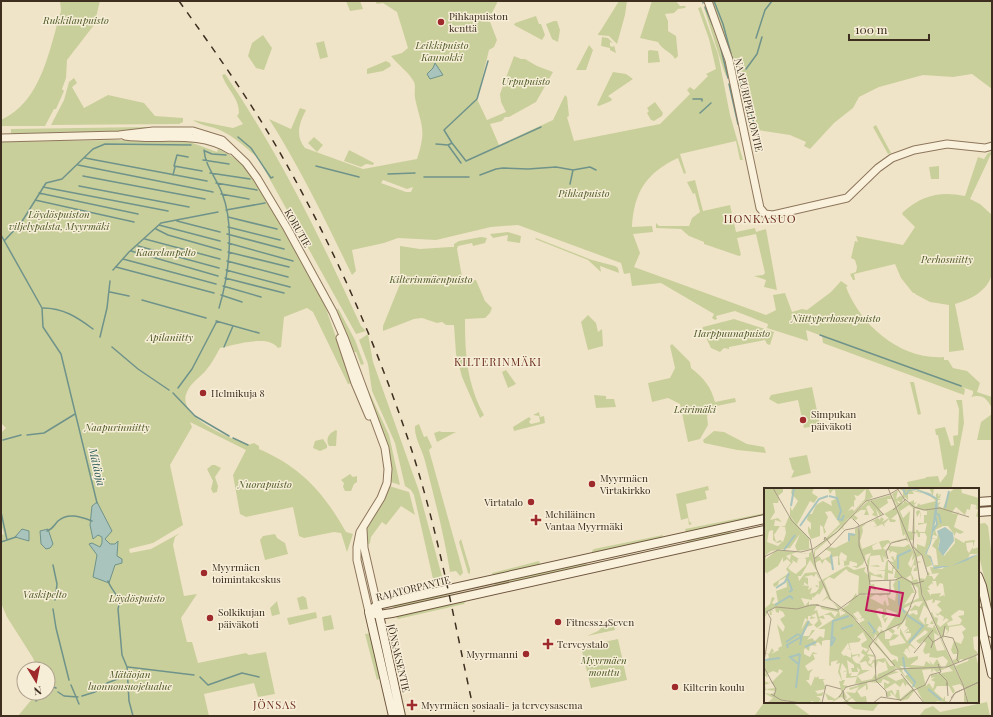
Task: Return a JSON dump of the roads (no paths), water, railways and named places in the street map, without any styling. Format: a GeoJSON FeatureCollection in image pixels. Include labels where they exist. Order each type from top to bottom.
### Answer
{"type":"FeatureCollection","features":[{"type":"Feature","properties":{"kind":"main road"},"geometry":{"type":"LineString","coordinates":[[979,502],[992,501]]}},
{"type":"Feature","properties":{"kind":"main road"},"geometry":{"type":"LineString","coordinates":[[979,512],[992,511]]}},
{"type":"Feature","properties":{"kind":"main road","name":"RAJATORPANTIE"},"geometry":{"type":"LineString","coordinates":[[369,612],[377,605],[764,519]]}},
{"type":"Feature","properties":{"kind":"main road","name":"RAJATORPANTIE"},"geometry":{"type":"LineString","coordinates":[[369,612],[379,615],[764,530]]}},
{"type":"Feature","properties":{"kind":"main road"},"geometry":{"type":"LineString","coordinates":[[979,580],[992,633]]}},
{"type":"Feature","properties":{"kind":"main road","name":"JÖNSAKSENTIE"},"geometry":{"type":"LineString","coordinates":[[377,605],[401,716]]}},
{"type":"Feature","properties":{"kind":"main road","name":"JÖNSAKSENTIE"},"geometry":{"type":"LineString","coordinates":[[369,612],[393,716]]}},
{"type":"Feature","properties":{"kind":"main road"},"geometry":{"type":"LineString","coordinates":[[979,615],[992,674]]}},
{"type":"Feature","properties":{"kind":"street","name":"NAAPURIPELLONTIE"},"geometry":{"type":"LineString","coordinates":[[708,1],[728,60],[760,208],[765,214],[773,215],[847,198],[878,168],[892,158],[914,150],[947,144],[985,148],[992,146]]}},
{"type":"Feature","properties":{"kind":"street","name":"KORUTIE"},"geometry":{"type":"LineString","coordinates":[[1,138],[119,135],[153,131],[199,132],[222,140],[240,157],[258,178],[333,312],[345,340],[385,448],[388,483],[381,498],[364,525],[358,539],[357,552],[369,612]]}},
{"type":"Feature","properties":{"kind":"street"},"geometry":{"type":"LineString","coordinates":[[364,525],[363,542],[377,605]]}},
{"type":"Feature","properties":{"kind":"water"},"geometry":{"type":"Polygon","coordinates":[[[435,63],[443,75],[430,79],[427,74],[433,68],[435,63]]]}},
{"type":"Feature","properties":{"kind":"water"},"geometry":{"type":"Polygon","coordinates":[[[97,502],[112,531],[105,539],[110,544],[115,544],[118,541],[117,556],[122,559],[122,563],[115,565],[109,583],[93,577],[97,555],[89,544],[92,543],[100,547],[102,543],[102,537],[98,535],[93,539],[90,525],[92,506],[97,502]]]}},
{"type":"Feature","properties":{"kind":"water"},"geometry":{"type":"Polygon","coordinates":[[[22,529],[29,531],[29,541],[15,537],[22,529]]]}},
{"type":"Feature","properties":{"kind":"water"},"geometry":{"type":"Polygon","coordinates":[[[48,529],[53,544],[50,548],[46,549],[41,544],[40,531],[48,529]]]}},
{"type":"Feature","properties":{"kind":"waterway"},"geometry":{"type":"LineString","coordinates":[[714,1],[723,24],[731,54]]}},
{"type":"Feature","properties":{"kind":"waterway"},"geometry":{"type":"LineString","coordinates":[[756,38],[765,10],[772,1]]}},
{"type":"Feature","properties":{"kind":"waterway"},"geometry":{"type":"LineString","coordinates":[[705,7],[713,26]]}},
{"type":"Feature","properties":{"kind":"waterway"},"geometry":{"type":"LineString","coordinates":[[746,69],[757,54],[762,37]]}},
{"type":"Feature","properties":{"kind":"waterway"},"geometry":{"type":"LineString","coordinates":[[719,41],[728,78]]}},
{"type":"Feature","properties":{"kind":"waterway"},"geometry":{"type":"LineString","coordinates":[[732,57],[735,70],[743,69]]}},
{"type":"Feature","properties":{"kind":"waterway"},"geometry":{"type":"LineString","coordinates":[[452,143],[444,130],[477,99],[488,61]]}},
{"type":"Feature","properties":{"kind":"waterway"},"geometry":{"type":"LineString","coordinates":[[740,81],[756,129]]}},
{"type":"Feature","properties":{"kind":"waterway"},"geometry":{"type":"LineString","coordinates":[[729,84],[738,124]]}},
{"type":"Feature","properties":{"kind":"waterway"},"geometry":{"type":"LineString","coordinates":[[697,99],[702,99],[702,101]]}},
{"type":"Feature","properties":{"kind":"waterway"},"geometry":{"type":"LineString","coordinates":[[700,113],[711,103]]}},
{"type":"Feature","properties":{"kind":"waterway"},"geometry":{"type":"LineString","coordinates":[[436,144],[448,145],[452,143],[466,161],[541,127]]}},
{"type":"Feature","properties":{"kind":"waterway"},"geometry":{"type":"LineString","coordinates":[[238,137],[251,148],[271,178],[273,177]]}},
{"type":"Feature","properties":{"kind":"waterway"},"geometry":{"type":"LineString","coordinates":[[5,240],[21,223],[46,183],[62,179],[93,149],[105,144],[191,145]]}},
{"type":"Feature","properties":{"kind":"waterway"},"geometry":{"type":"LineString","coordinates":[[448,145],[461,163]]}},
{"type":"Feature","properties":{"kind":"waterway"},"geometry":{"type":"LineString","coordinates":[[204,150],[207,162],[222,193],[228,220],[228,266],[219,308]]}},
{"type":"Feature","properties":{"kind":"waterway"},"geometry":{"type":"LineString","coordinates":[[205,151],[212,154],[226,155]]}},
{"type":"Feature","properties":{"kind":"waterway"},"geometry":{"type":"LineString","coordinates":[[188,157],[177,155],[174,166],[202,171]]}},
{"type":"Feature","properties":{"kind":"waterway"},"geometry":{"type":"LineString","coordinates":[[85,158],[207,181]]}},
{"type":"Feature","properties":{"kind":"waterway"},"geometry":{"type":"LineString","coordinates":[[203,160],[229,164]]}},
{"type":"Feature","properties":{"kind":"waterway"},"geometry":{"type":"LineString","coordinates":[[78,165],[213,192]]}},
{"type":"Feature","properties":{"kind":"waterway"},"geometry":{"type":"LineString","coordinates":[[316,166],[359,177]]}},
{"type":"Feature","properties":{"kind":"waterway"},"geometry":{"type":"LineString","coordinates":[[173,175],[175,167]]}},
{"type":"Feature","properties":{"kind":"waterway"},"geometry":{"type":"LineString","coordinates":[[480,175],[503,168],[528,169],[556,167],[573,170],[590,167],[596,170]]}},
{"type":"Feature","properties":{"kind":"waterway"},"geometry":{"type":"LineString","coordinates":[[570,184],[573,170]]}},
{"type":"Feature","properties":{"kind":"waterway"},"geometry":{"type":"LineString","coordinates":[[210,173],[250,179]]}},
{"type":"Feature","properties":{"kind":"waterway"},"geometry":{"type":"LineString","coordinates":[[388,174],[415,173]]}},
{"type":"Feature","properties":{"kind":"waterway"},"geometry":{"type":"LineString","coordinates":[[83,176],[205,199]]}},
{"type":"Feature","properties":{"kind":"waterway"},"geometry":{"type":"LineString","coordinates":[[424,177],[469,177]]}},
{"type":"Feature","properties":{"kind":"waterway"},"geometry":{"type":"LineString","coordinates":[[216,183],[257,190]]}},
{"type":"Feature","properties":{"kind":"waterway"},"geometry":{"type":"LineString","coordinates":[[79,186],[189,207]]}},
{"type":"Feature","properties":{"kind":"waterway"},"geometry":{"type":"LineString","coordinates":[[43,187],[168,211]]}},
{"type":"Feature","properties":{"kind":"waterway"},"geometry":{"type":"LineString","coordinates":[[39,193],[138,214]]}},
{"type":"Feature","properties":{"kind":"waterway"},"geometry":{"type":"LineString","coordinates":[[221,194],[249,199]]}},
{"type":"Feature","properties":{"kind":"waterway"},"geometry":{"type":"LineString","coordinates":[[35,200],[134,222]]}},
{"type":"Feature","properties":{"kind":"waterway"},"geometry":{"type":"LineString","coordinates":[[226,210],[265,203]]}},
{"type":"Feature","properties":{"kind":"waterway"},"geometry":{"type":"LineString","coordinates":[[113,270],[129,252],[161,223],[218,212]]}},
{"type":"Feature","properties":{"kind":"waterway"},"geometry":{"type":"LineString","coordinates":[[228,217],[277,229]]}},
{"type":"Feature","properties":{"kind":"waterway"},"geometry":{"type":"LineString","coordinates":[[177,221],[220,232]]}},
{"type":"Feature","properties":{"kind":"waterway"},"geometry":{"type":"LineString","coordinates":[[159,225],[220,241]]}},
{"type":"Feature","properties":{"kind":"waterway"},"geometry":{"type":"LineString","coordinates":[[228,227],[280,240]]}},
{"type":"Feature","properties":{"kind":"waterway"},"geometry":{"type":"LineString","coordinates":[[156,229],[168,235],[221,250]]}},
{"type":"Feature","properties":{"kind":"waterway"},"geometry":{"type":"LineString","coordinates":[[227,234],[284,249]]}},
{"type":"Feature","properties":{"kind":"waterway","name":"Mätäoja"},"geometry":{"type":"LineString","coordinates":[[1,235],[42,308],[43,327],[61,354],[97,503]]}},
{"type":"Feature","properties":{"kind":"waterway"},"geometry":{"type":"LineString","coordinates":[[145,239],[220,259]]}},
{"type":"Feature","properties":{"kind":"waterway"},"geometry":{"type":"LineString","coordinates":[[228,243],[293,261]]}},
{"type":"Feature","properties":{"kind":"waterway"},"geometry":{"type":"LineString","coordinates":[[138,246],[219,268]]}},
{"type":"Feature","properties":{"kind":"waterway"},"geometry":{"type":"LineString","coordinates":[[131,251],[218,276]]}},
{"type":"Feature","properties":{"kind":"waterway"},"geometry":{"type":"LineString","coordinates":[[228,252],[289,267]]}},
{"type":"Feature","properties":{"kind":"waterway"},"geometry":{"type":"LineString","coordinates":[[123,259],[216,284]]}},
{"type":"Feature","properties":{"kind":"waterway"},"geometry":{"type":"LineString","coordinates":[[227,261],[288,277]]}},
{"type":"Feature","properties":{"kind":"waterway"},"geometry":{"type":"LineString","coordinates":[[116,267],[214,293]]}},
{"type":"Feature","properties":{"kind":"waterway"},"geometry":{"type":"LineString","coordinates":[[226,270],[290,287]]}},
{"type":"Feature","properties":{"kind":"waterway"},"geometry":{"type":"LineString","coordinates":[[225,278],[284,293]]}},
{"type":"Feature","properties":{"kind":"waterway"},"geometry":{"type":"LineString","coordinates":[[100,337],[107,308],[110,281]]}},
{"type":"Feature","properties":{"kind":"waterway"},"geometry":{"type":"LineString","coordinates":[[223,286],[261,297]]}},
{"type":"Feature","properties":{"kind":"waterway"},"geometry":{"type":"LineString","coordinates":[[110,292],[129,296]]}},
{"type":"Feature","properties":{"kind":"waterway"},"geometry":{"type":"LineString","coordinates":[[221,295],[242,302]]}},
{"type":"Feature","properties":{"kind":"waterway"},"geometry":{"type":"LineString","coordinates":[[142,300],[206,318]]}},
{"type":"Feature","properties":{"kind":"waterway"},"geometry":{"type":"LineString","coordinates":[[43,308],[63,311],[93,329]]}},
{"type":"Feature","properties":{"kind":"waterway"},"geometry":{"type":"LineString","coordinates":[[216,321],[259,333]]}},
{"type":"Feature","properties":{"kind":"waterway"},"geometry":{"type":"LineString","coordinates":[[178,388],[192,369],[217,321]]}},
{"type":"Feature","properties":{"kind":"waterway"},"geometry":{"type":"LineString","coordinates":[[224,347],[233,326]]}},
{"type":"Feature","properties":{"kind":"waterway"},"geometry":{"type":"LineString","coordinates":[[820,335],[961,386]]}},
{"type":"Feature","properties":{"kind":"waterway"},"geometry":{"type":"LineString","coordinates":[[112,347],[138,369],[169,390]]}},
{"type":"Feature","properties":{"kind":"waterway"},"geometry":{"type":"LineString","coordinates":[[173,393],[195,416],[229,436]]}},
{"type":"Feature","properties":{"kind":"waterway"},"geometry":{"type":"LineString","coordinates":[[27,435],[44,433],[75,414]]}},
{"type":"Feature","properties":{"kind":"waterway"},"geometry":{"type":"LineString","coordinates":[[3,440],[21,435]]}},
{"type":"Feature","properties":{"kind":"waterway"},"geometry":{"type":"LineString","coordinates":[[233,438],[248,445]]}},
{"type":"Feature","properties":{"kind":"waterway"},"geometry":{"type":"LineString","coordinates":[[1,512],[7,540]]}},
{"type":"Feature","properties":{"kind":"waterway"},"geometry":{"type":"LineString","coordinates":[[47,531],[62,518],[70,516],[92,521]]}},
{"type":"Feature","properties":{"kind":"waterway"},"geometry":{"type":"LineString","coordinates":[[1,542],[16,537]]}},
{"type":"Feature","properties":{"kind":"waterway"},"geometry":{"type":"LineString","coordinates":[[53,565],[57,584],[55,600]]}},
{"type":"Feature","properties":{"kind":"waterway","name":"Mätäoja"},"geometry":{"type":"LineString","coordinates":[[108,581],[119,601],[118,609],[122,655],[127,667],[129,701],[133,716]]}},
{"type":"Feature","properties":{"kind":"waterway"},"geometry":{"type":"LineString","coordinates":[[53,609],[56,628],[69,680]]}},
{"type":"Feature","properties":{"kind":"waterway"},"geometry":{"type":"LineString","coordinates":[[128,667],[194,675]]}},
{"type":"Feature","properties":{"kind":"waterway"},"geometry":{"type":"LineString","coordinates":[[200,677],[208,685],[242,673],[259,677]]}},
{"type":"Feature","properties":{"kind":"waterway"},"geometry":{"type":"LineString","coordinates":[[82,696],[95,692],[107,683],[128,675]]}},
{"type":"Feature","properties":{"kind":"waterway"},"geometry":{"type":"LineString","coordinates":[[71,685],[79,704]]}},
{"type":"Feature","properties":{"kind":"waterway"},"geometry":{"type":"LineString","coordinates":[[58,692],[64,696],[78,697]]}},
{"type":"Feature","properties":{"kind":"railway"},"geometry":{"type":"LineString","coordinates":[[179,1],[218,56],[268,132],[299,186],[335,258],[368,332],[397,407],[430,512],[475,716]]}},
{"type":"Feature","properties":{"kind":"place","name":"Pihkapuiston kenttä"},"geometry":{"type":"Point","coordinates":[441,22]}},
{"type":"Feature","properties":{"kind":"place","name":"Helmikuja 8"},"geometry":{"type":"Point","coordinates":[203,393]}},
{"type":"Feature","properties":{"kind":"place","name":"Simpukan päiväkoti"},"geometry":{"type":"Point","coordinates":[803,420]}},
{"type":"Feature","properties":{"kind":"place","name":"Myyrmäen Virtakirkko"},"geometry":{"type":"Point","coordinates":[592,484]}},
{"type":"Feature","properties":{"kind":"place","name":"Virtatalo"},"geometry":{"type":"Point","coordinates":[531,502]}},
{"type":"Feature","properties":{"kind":"place","name":"Mehiläinen Vantaa Myyrmäki"},"geometry":{"type":"Point","coordinates":[536,520]}},
{"type":"Feature","properties":{"kind":"place","name":"Myyrmäen toimintakeskus"},"geometry":{"type":"Point","coordinates":[204,573]}},
{"type":"Feature","properties":{"kind":"place","name":"Solkikujan päiväkoti"},"geometry":{"type":"Point","coordinates":[210,618]}},
{"type":"Feature","properties":{"kind":"place","name":"Fitness24Seven"},"geometry":{"type":"Point","coordinates":[558,622]}},
{"type":"Feature","properties":{"kind":"place","name":"Terveystalo"},"geometry":{"type":"Point","coordinates":[548,644]}},
{"type":"Feature","properties":{"kind":"place","name":"Myyrmanni"},"geometry":{"type":"Point","coordinates":[526,654]}},
{"type":"Feature","properties":{"kind":"place","name":"Kilterin koulu"},"geometry":{"type":"Point","coordinates":[675,687]}},
{"type":"Feature","properties":{"kind":"place","name":"Myyrmäen sosiaali- ja terveysasema"},"geometry":{"type":"Point","coordinates":[412,705]}},
{"type":"Feature","properties":{"kind":"district","name":"HONKASUO"},"geometry":{"type":"Point","coordinates":[760,219]}},
{"type":"Feature","properties":{"kind":"district","name":"KILTERINMÄKI"},"geometry":{"type":"Point","coordinates":[498,362]}},
{"type":"Feature","properties":{"kind":"district","name":"JÖNSAS"},"geometry":{"type":"Point","coordinates":[275,705]}},
{"type":"Feature","properties":{"kind":"park label","name":"Rukkilanpuisto"},"geometry":{"type":"Point","coordinates":[76,20]}},
{"type":"Feature","properties":{"kind":"park label","name":"Leikkipuisto Kaunokki"},"geometry":{"type":"Point","coordinates":[442,50]}},
{"type":"Feature","properties":{"kind":"park label","name":"Urpupuisto"},"geometry":{"type":"Point","coordinates":[526,81]}},
{"type":"Feature","properties":{"kind":"park label","name":"Pihkapuisto"},"geometry":{"type":"Point","coordinates":[584,193]}},
{"type":"Feature","properties":{"kind":"park label","name":"Löydöspuiston viljelypalsta, Myyrmäki"},"geometry":{"type":"Point","coordinates":[59,220]}},
{"type":"Feature","properties":{"kind":"park label","name":"Kaarelanpelto"},"geometry":{"type":"Point","coordinates":[166,252]}},
{"type":"Feature","properties":{"kind":"park label","name":"Perhosniitty"},"geometry":{"type":"Point","coordinates":[947,259]}},
{"type":"Feature","properties":{"kind":"park label","name":"Kilterinmäenpuisto"},"geometry":{"type":"Point","coordinates":[431,279]}},
{"type":"Feature","properties":{"kind":"park label","name":"Niittyperhosenpuisto"},"geometry":{"type":"Point","coordinates":[836,318]}},
{"type":"Feature","properties":{"kind":"park label","name":"Harppuunapuisto"},"geometry":{"type":"Point","coordinates":[732,333]}},
{"type":"Feature","properties":{"kind":"park label","name":"Apilaniitty"},"geometry":{"type":"Point","coordinates":[170,337]}},
{"type":"Feature","properties":{"kind":"park label","name":"Leirimäki"},"geometry":{"type":"Point","coordinates":[695,409]}},
{"type":"Feature","properties":{"kind":"park label","name":"Naapurinniitty"},"geometry":{"type":"Point","coordinates":[117,427]}},
{"type":"Feature","properties":{"kind":"park label","name":"Nuorapuisto"},"geometry":{"type":"Point","coordinates":[265,484]}},
{"type":"Feature","properties":{"kind":"park label","name":"Vaskipelto"},"geometry":{"type":"Point","coordinates":[45,594]}},
{"type":"Feature","properties":{"kind":"park label","name":"Löydöspuisto"},"geometry":{"type":"Point","coordinates":[137,598]}},
{"type":"Feature","properties":{"kind":"park label","name":"Myyrmäen monttu"},"geometry":{"type":"Point","coordinates":[604,666]}},
{"type":"Feature","properties":{"kind":"park label","name":"Mätäojan luonnonsuojelualue"},"geometry":{"type":"Point","coordinates":[130,680]}}]}
